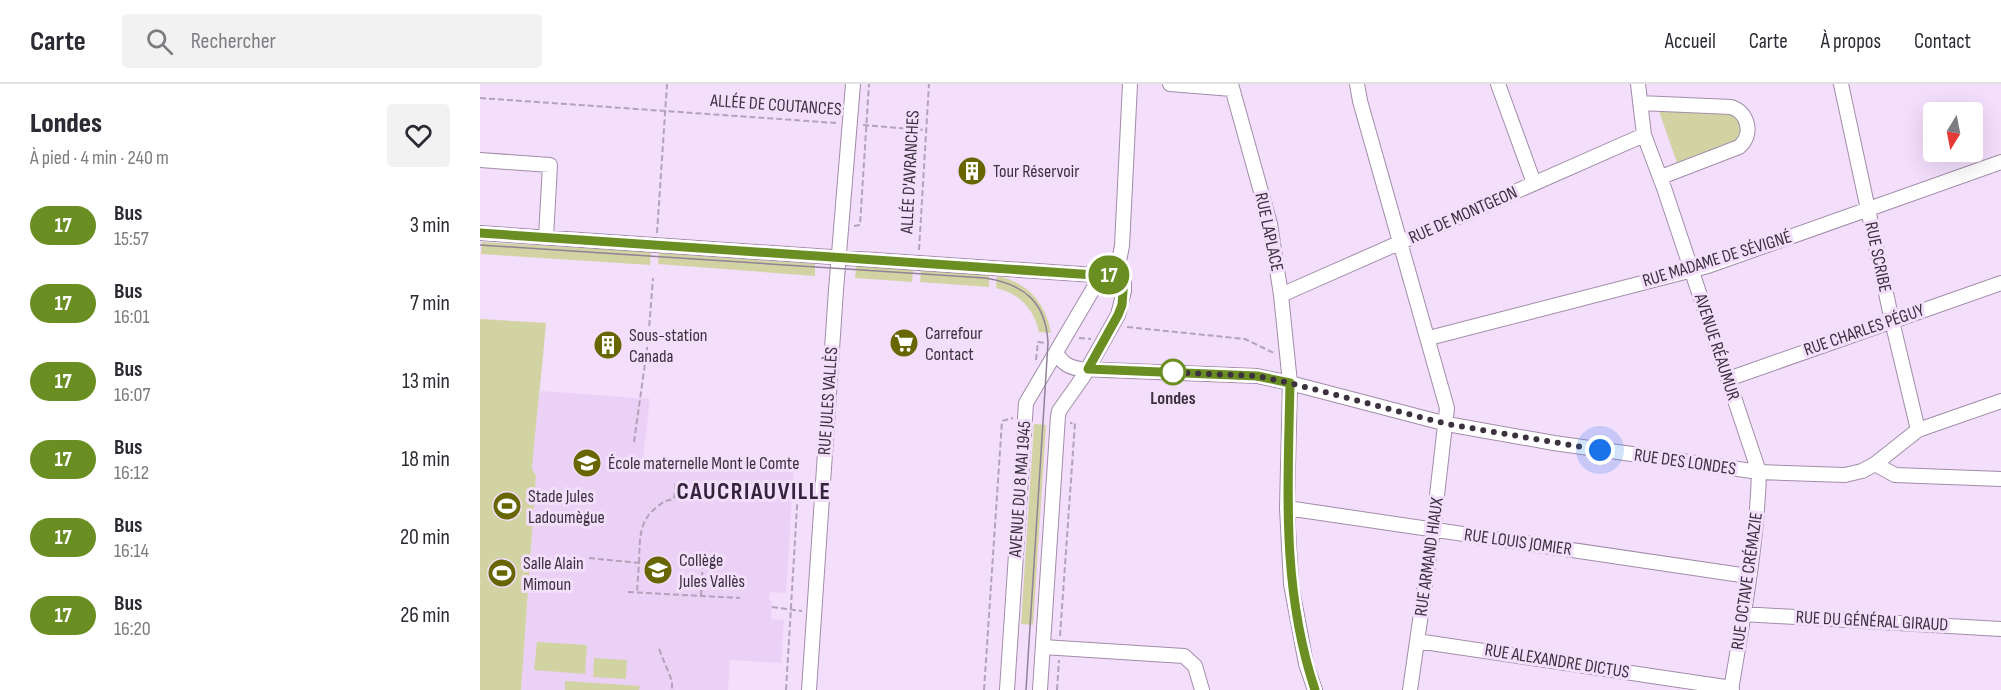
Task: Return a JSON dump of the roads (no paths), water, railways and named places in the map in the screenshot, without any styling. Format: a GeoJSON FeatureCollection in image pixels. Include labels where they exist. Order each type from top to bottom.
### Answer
{"type":"FeatureCollection","features":[{"type":"Feature","properties":{"kind":"street","name":"RUE JULES VALLÈS"},"geometry":{"type":"LineString","coordinates":[[809,690],[853,84]]}},
{"type":"Feature","properties":{"kind":"street"},"geometry":{"type":"LineString","coordinates":[[1119,261],[1122,246],[1130,84]]}},
{"type":"Feature","properties":{"kind":"street"},"geometry":{"type":"LineString","coordinates":[[1170,84],[1232,86]]}},
{"type":"Feature","properties":{"kind":"street","name":"RUE ARMAND HIAUX"},"geometry":{"type":"LineString","coordinates":[[1357,84],[1447,408],[1447,424],[1410,690]]}},
{"type":"Feature","properties":{"kind":"street"},"geometry":{"type":"LineString","coordinates":[[1498,84],[1534,183]]}},
{"type":"Feature","properties":{"kind":"street","name":"AVENUE RÉAUMUR"},"geometry":{"type":"LineString","coordinates":[[1638,84],[1644,135],[1692,270],[1759,472]]}},
{"type":"Feature","properties":{"kind":"street","name":"RUE SCRIBE"},"geometry":{"type":"LineString","coordinates":[[1841,84],[1918,430]]}},
{"type":"Feature","properties":{"kind":"street","name":"RUE LAPLACE"},"geometry":{"type":"LineString","coordinates":[[1232,86],[1270,224],[1281,295],[1290,383],[1287,508],[1291,584],[1306,664],[1315,690]]}},
{"type":"Feature","properties":{"kind":"street"},"geometry":{"type":"LineString","coordinates":[[1640,103],[1731,107],[1740,110],[1748,133],[1746,141],[1739,147],[1660,177]]}},
{"type":"Feature","properties":{"kind":"street","name":"RUE DE MONTGEON"},"geometry":{"type":"LineString","coordinates":[[1281,295],[1644,135]]}},
{"type":"Feature","properties":{"kind":"street"},"geometry":{"type":"LineString","coordinates":[[480,160],[550,165],[546,237]]}},
{"type":"Feature","properties":{"kind":"street","name":"RUE MADAME DE SÉVIGNÉ"},"geometry":{"type":"LineString","coordinates":[[1428,338],[1692,270],[2001,162]]}},
{"type":"Feature","properties":{"kind":"street"},"geometry":{"type":"LineString","coordinates":[[480,233],[1124,277]]}},
{"type":"Feature","properties":{"kind":"street","name":"AVENUE DU 8 MAI 1945"},"geometry":{"type":"LineString","coordinates":[[1007,690],[1026,403],[1102,274],[1119,261],[1124,277],[1122,305],[1088,369],[1059,411],[1040,690]]}},
{"type":"Feature","properties":{"kind":"street","name":"RUE CHARLES PÉGUY"},"geometry":{"type":"LineString","coordinates":[[1728,379],[2001,283]]}},
{"type":"Feature","properties":{"kind":"street","name":"RUE DES LONDES"},"geometry":{"type":"LineString","coordinates":[[1056,352],[1060,360],[1069,367],[1257,376],[1447,424],[1554,443],[1759,472],[1845,475],[1862,471],[1875,464],[1918,430],[2001,401]]}},
{"type":"Feature","properties":{"kind":"street"},"geometry":{"type":"LineString","coordinates":[[1875,464],[1894,475],[2001,479]]}},
{"type":"Feature","properties":{"kind":"street","name":"RUE OCTAVE CRÉMAZIE"},"geometry":{"type":"LineString","coordinates":[[1732,689],[1748,576],[1759,472]]}},
{"type":"Feature","properties":{"kind":"street","name":"RUE LOUIS JOMIER"},"geometry":{"type":"LineString","coordinates":[[1287,508],[1748,576]]}},
{"type":"Feature","properties":{"kind":"street","name":"RUE DU GÉNÉRAL GIRAUD"},"geometry":{"type":"LineString","coordinates":[[1743,614],[2001,629]]}},
{"type":"Feature","properties":{"kind":"street","name":"RUE ALEXANDRE DICTUS"},"geometry":{"type":"LineString","coordinates":[[1417,641],[1732,689]]}},
{"type":"Feature","properties":{"kind":"street"},"geometry":{"type":"LineString","coordinates":[[1043,647],[1184,656],[1195,666],[1202,690]]}},
{"type":"Feature","properties":{"kind":"tram line"},"geometry":{"type":"LineString","coordinates":[[480,245],[985,278],[1022,290],[1030,297],[1043,316],[1048,343],[1026,690]]}},
{"type":"Feature","properties":{"kind":"place","name":"Tour Réservoir"},"geometry":{"type":"Point","coordinates":[972,171]}},
{"type":"Feature","properties":{"kind":"place","name":"Carrefour Contact"},"geometry":{"type":"Point","coordinates":[904,343]}},
{"type":"Feature","properties":{"kind":"place","name":"Sous-station Canada"},"geometry":{"type":"Point","coordinates":[608,345]}},
{"type":"Feature","properties":{"kind":"place","name":"Londes"},"geometry":{"type":"Point","coordinates":[1173,372]}},
{"type":"Feature","properties":{"kind":"place","name":"École maternelle Mont le Comte"},"geometry":{"type":"Point","coordinates":[587,463]}},
{"type":"Feature","properties":{"kind":"place","name":"Stade Jules Ladoumègue"},"geometry":{"type":"Point","coordinates":[507,506]}},
{"type":"Feature","properties":{"kind":"place","name":"Collège Jules Vallès"},"geometry":{"type":"Point","coordinates":[658,570]}},
{"type":"Feature","properties":{"kind":"place","name":"Salle Alain Mimoun"},"geometry":{"type":"Point","coordinates":[502,573]}},
{"type":"Feature","properties":{"kind":"district","name":"CAUCRIAUVILLE"},"geometry":{"type":"Point","coordinates":[754,491]}}]}
